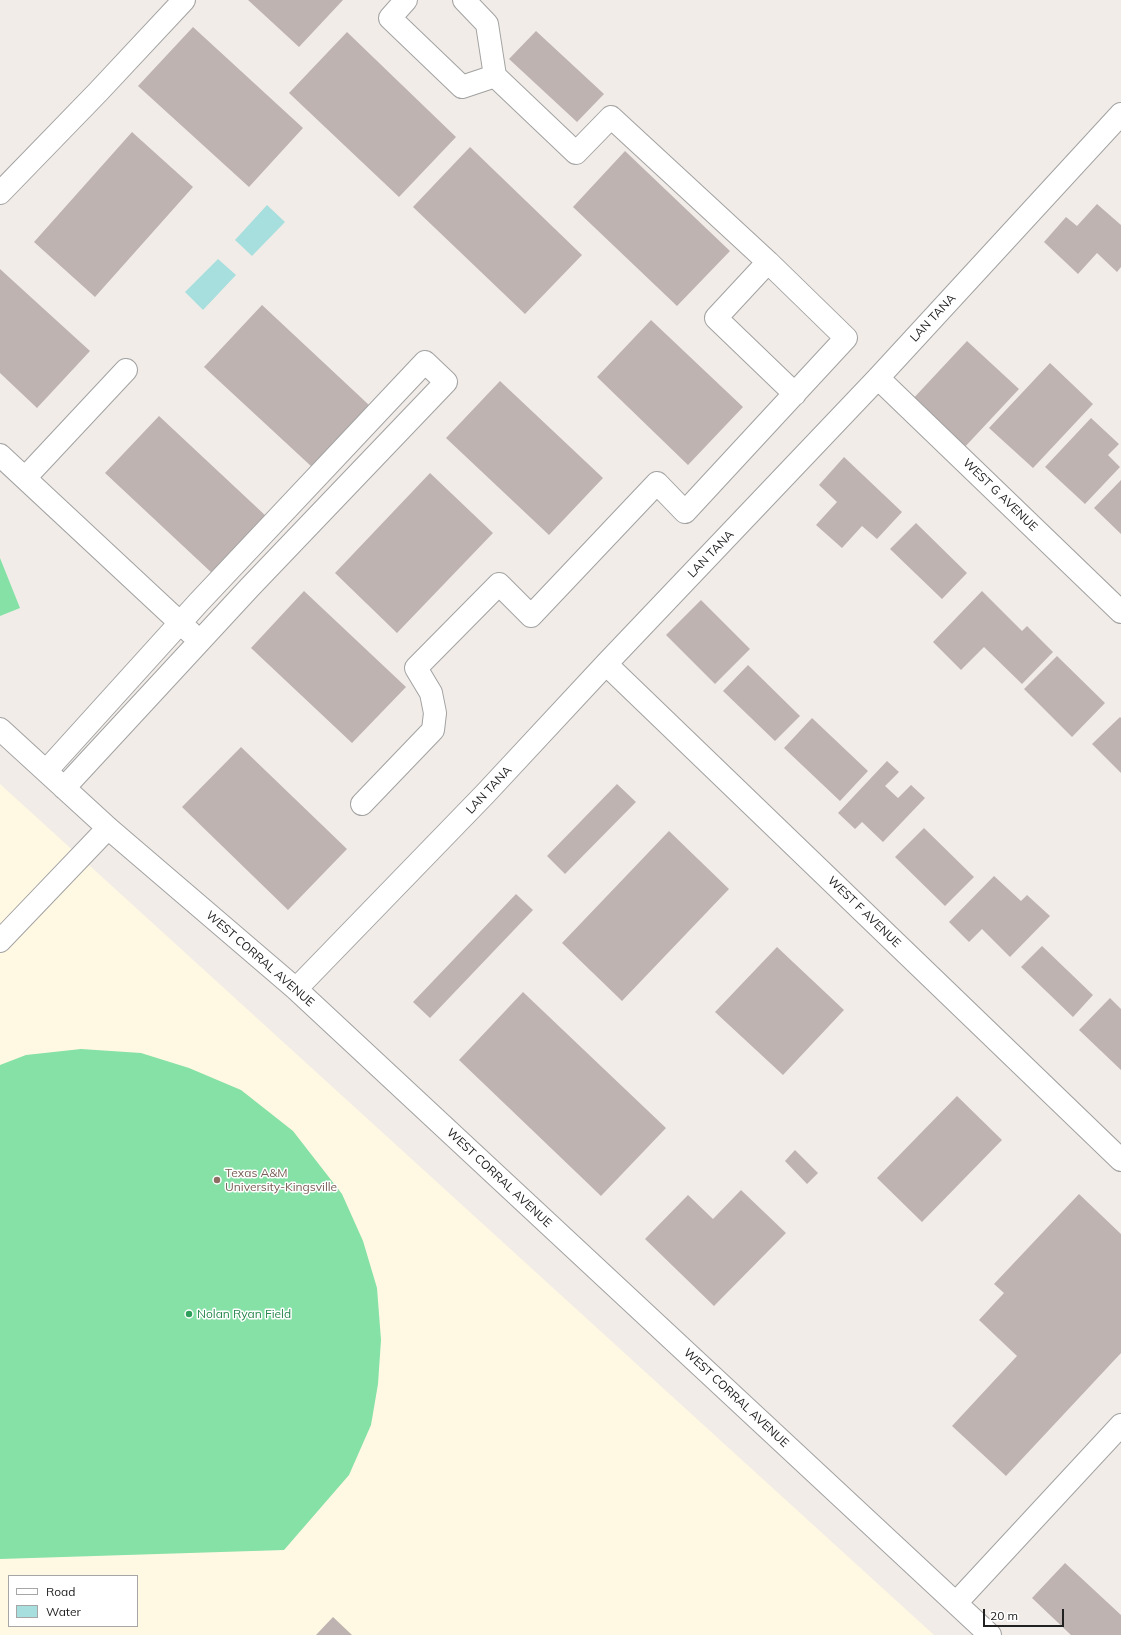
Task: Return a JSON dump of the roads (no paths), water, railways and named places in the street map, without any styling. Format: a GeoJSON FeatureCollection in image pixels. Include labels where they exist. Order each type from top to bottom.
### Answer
{"type":"FeatureCollection","features":[{"type":"Feature","properties":{"kind":"street"},"geometry":{"type":"LineString","coordinates":[[0,193],[98,92],[184,0]]}},
{"type":"Feature","properties":{"kind":"street"},"geometry":{"type":"LineString","coordinates":[[406,0],[390,18],[462,87],[495,76]]}},
{"type":"Feature","properties":{"kind":"street"},"geometry":{"type":"LineString","coordinates":[[362,804],[433,730],[435,713],[431,692],[416,668],[499,584],[531,616],[657,483],[685,512],[846,338],[768,262],[611,117],[576,153],[495,76],[487,24],[464,0]]}},
{"type":"Feature","properties":{"kind":"street","name":"LAN TANA"},"geometry":{"type":"LineString","coordinates":[[296,989],[485,794],[606,664],[1117,125]]}},
{"type":"Feature","properties":{"kind":"street"},"geometry":{"type":"LineString","coordinates":[[768,262],[716,318],[795,394]]}},
{"type":"Feature","properties":{"kind":"street"},"geometry":{"type":"LineString","coordinates":[[46,771],[180,623],[425,362],[446,382],[64,788]]}},
{"type":"Feature","properties":{"kind":"street"},"geometry":{"type":"LineString","coordinates":[[25,478],[126,370]]}},
{"type":"Feature","properties":{"kind":"street","name":"WEST G AVENUE"},"geometry":{"type":"LineString","coordinates":[[878,378],[1121,612]]}},
{"type":"Feature","properties":{"kind":"street"},"geometry":{"type":"LineString","coordinates":[[0,455],[200,642]]}},
{"type":"Feature","properties":{"kind":"street","name":"WEST F AVENUE"},"geometry":{"type":"LineString","coordinates":[[606,664],[1121,1160]]}},
{"type":"Feature","properties":{"kind":"street","name":"WEST CORRAL AVENUE"},"geometry":{"type":"LineString","coordinates":[[0,729],[108,828],[296,989],[990,1635]]}},
{"type":"Feature","properties":{"kind":"street"},"geometry":{"type":"LineString","coordinates":[[0,941],[108,828]]}},
{"type":"Feature","properties":{"kind":"street"},"geometry":{"type":"LineString","coordinates":[[956,1603],[1121,1425]]}},
{"type":"Feature","properties":{"kind":"water"},"geometry":{"type":"Polygon","coordinates":[[[267,205],[285,222],[252,256],[235,240],[267,205]]]}},
{"type":"Feature","properties":{"kind":"water"},"geometry":{"type":"Polygon","coordinates":[[[218,259],[236,275],[203,310],[185,292],[218,259]]]}},
{"type":"Feature","properties":{"kind":"place","name":"Texas A&M University-Kingsville"},"geometry":{"type":"Point","coordinates":[217,1180]}},
{"type":"Feature","properties":{"kind":"place","name":"Nolan Ryan Field"},"geometry":{"type":"Point","coordinates":[189,1314]}}]}
